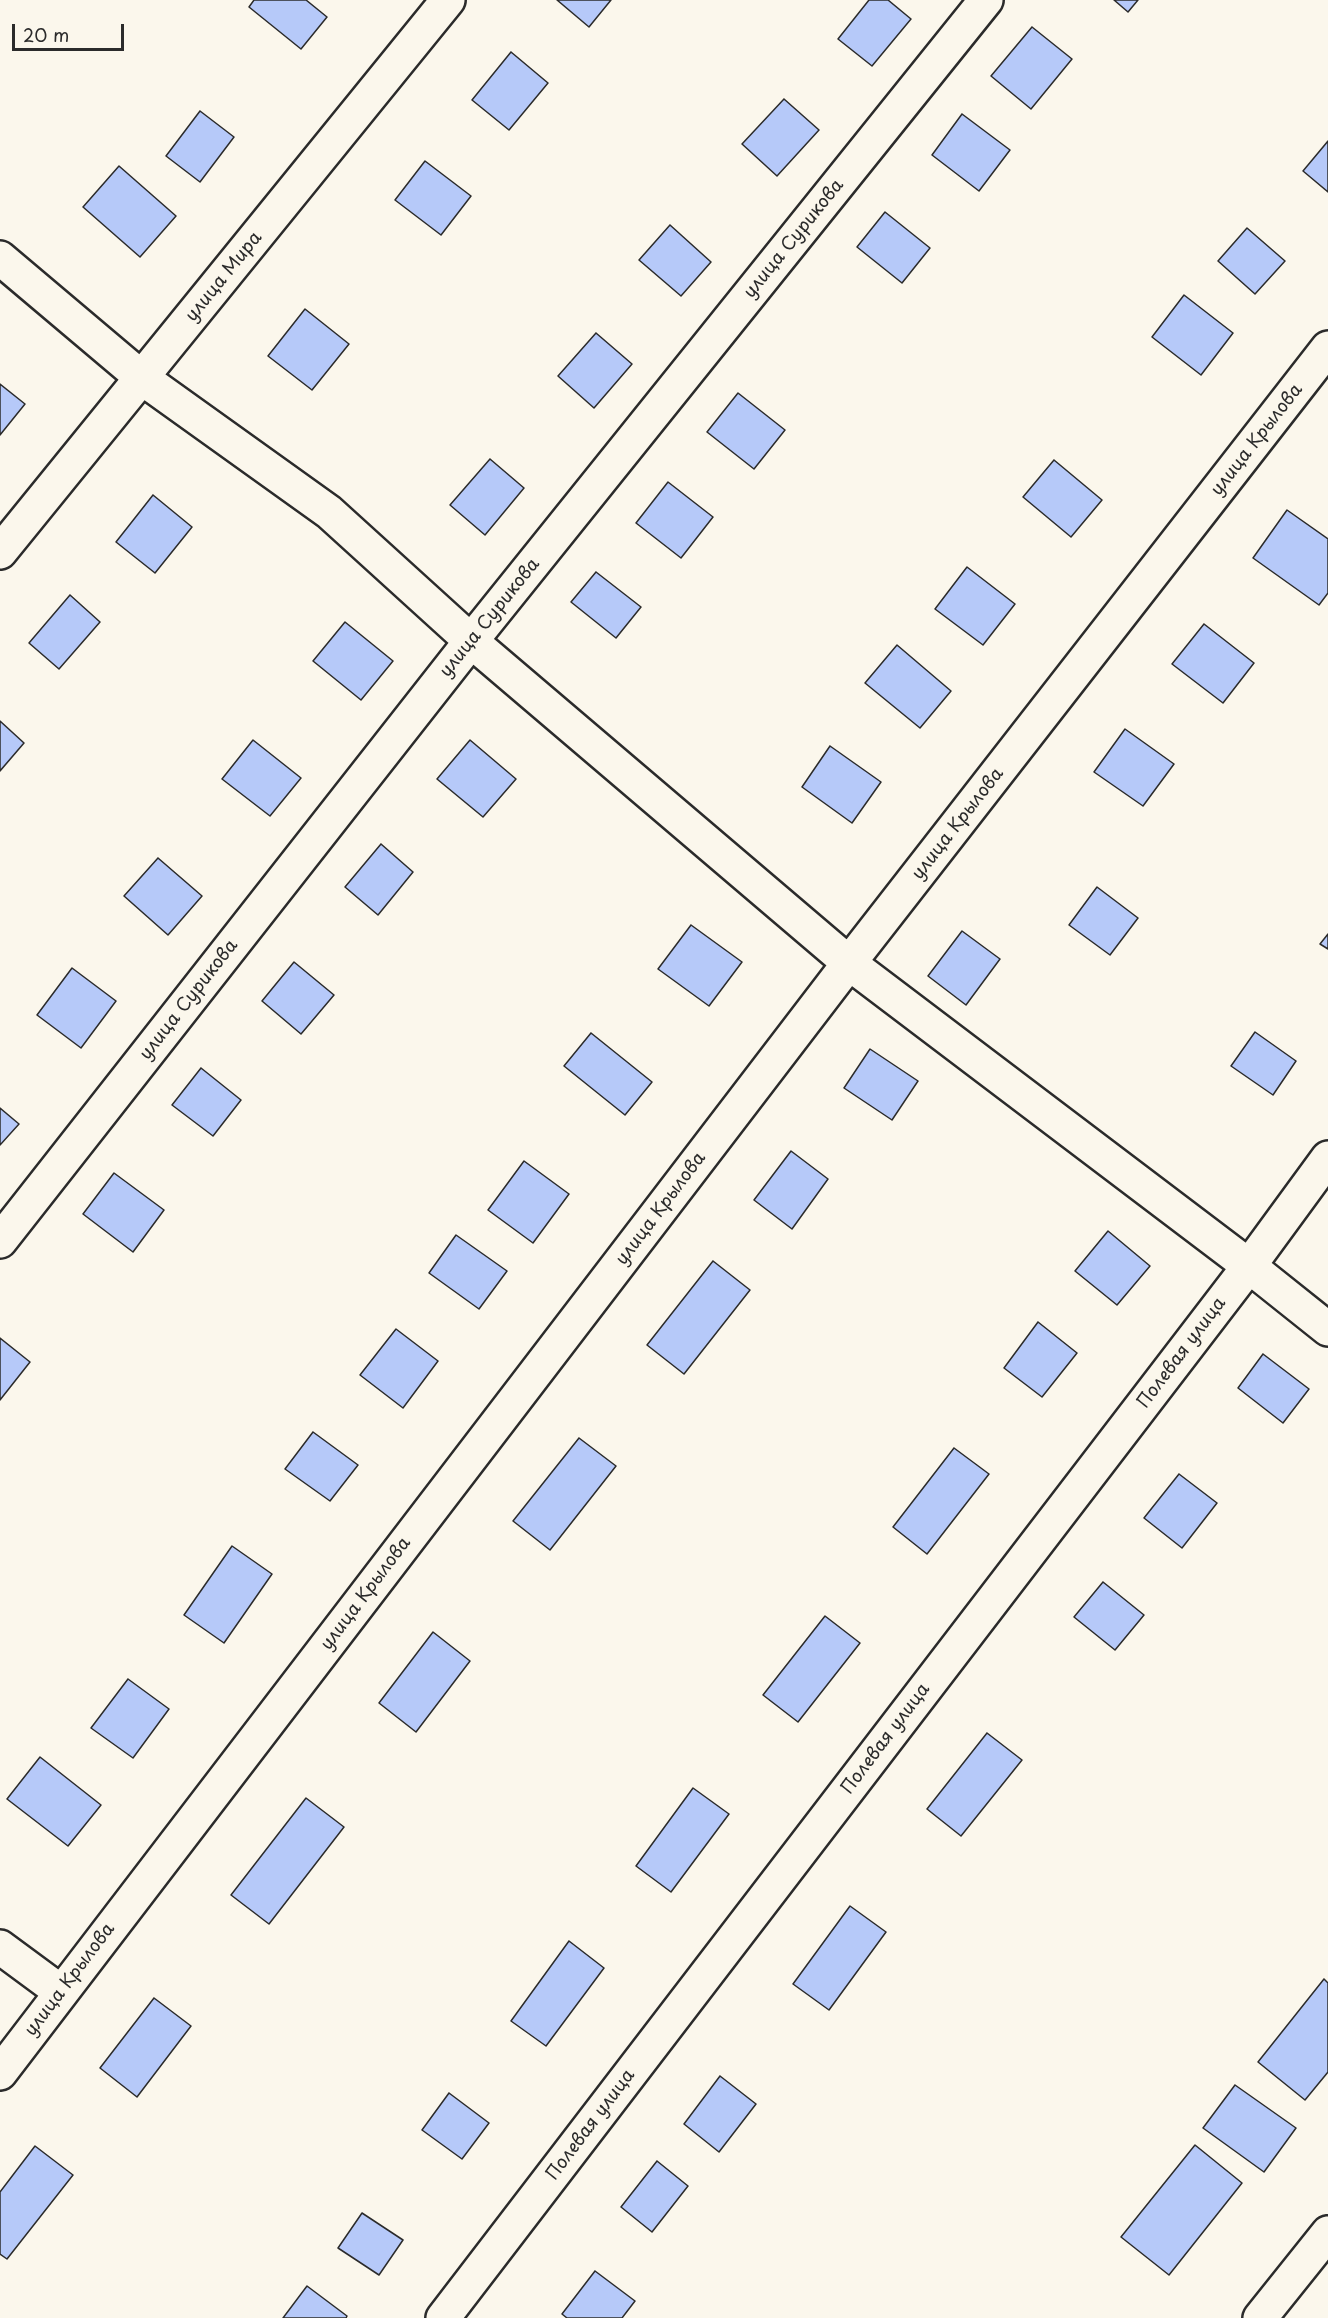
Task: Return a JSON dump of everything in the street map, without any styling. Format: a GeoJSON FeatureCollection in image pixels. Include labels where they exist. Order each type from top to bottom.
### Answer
{"type":"FeatureCollection","features":[{"type":"Feature","properties":{"kind":"street","name":"улица Мира"},"geometry":{"type":"LineString","coordinates":[[0,552],[448,0]]}},
{"type":"Feature","properties":{"kind":"street","name":"улица Сурикова"},"geometry":{"type":"LineString","coordinates":[[0,1241],[471,641],[987,0]]}},
{"type":"Feature","properties":{"kind":"street"},"geometry":{"type":"LineString","coordinates":[[0,258],[142,378],[329,512],[471,641],[849,963],[1249,1266],[1328,1329]]}},
{"type":"Feature","properties":{"kind":"street","name":"улица Крылова"},"geometry":{"type":"LineString","coordinates":[[0,2073],[849,963],[1328,348]]}},
{"type":"Feature","properties":{"kind":"street","name":"Полевая улица"},"geometry":{"type":"LineString","coordinates":[[443,2318],[1249,1266],[1328,1158]]}},
{"type":"Feature","properties":{"kind":"street"},"geometry":{"type":"LineString","coordinates":[[0,1947],[61,1992]]}},
{"type":"Feature","properties":{"kind":"street"},"geometry":{"type":"LineString","coordinates":[[1260,2318],[1328,2233]]}},
{"type":"Feature","properties":{"kind":"building"},"geometry":{"type":"Polygon","coordinates":[[[254,0],[306,0],[327,17],[301,49],[249,7],[254,0]]]}},
{"type":"Feature","properties":{"kind":"building"},"geometry":{"type":"Polygon","coordinates":[[[557,0],[611,0],[589,27],[557,0]]]}},
{"type":"Feature","properties":{"kind":"building"},"geometry":{"type":"Polygon","coordinates":[[[869,0],[888,0],[911,19],[872,66],[838,39],[869,0]]]}},
{"type":"Feature","properties":{"kind":"building"},"geometry":{"type":"Polygon","coordinates":[[[1114,0],[1138,0],[1128,12],[1114,0]]]}},
{"type":"Feature","properties":{"kind":"building"},"geometry":{"type":"Polygon","coordinates":[[[1032,27],[1072,59],[1031,109],[991,76],[1032,27]]]}},
{"type":"Feature","properties":{"kind":"building"},"geometry":{"type":"Polygon","coordinates":[[[511,52],[548,83],[509,130],[472,100],[511,52]]]}},
{"type":"Feature","properties":{"kind":"building"},"geometry":{"type":"Polygon","coordinates":[[[784,99],[819,130],[777,176],[742,144],[784,99]]]}},
{"type":"Feature","properties":{"kind":"building"},"geometry":{"type":"Polygon","coordinates":[[[200,111],[234,137],[200,182],[166,156],[200,111]]]}},
{"type":"Feature","properties":{"kind":"building"},"geometry":{"type":"Polygon","coordinates":[[[962,114],[1010,150],[979,191],[932,155],[962,114]]]}},
{"type":"Feature","properties":{"kind":"building"},"geometry":{"type":"Polygon","coordinates":[[[1328,141],[1328,192],[1303,171],[1328,141]]]}},
{"type":"Feature","properties":{"kind":"building"},"geometry":{"type":"Polygon","coordinates":[[[425,161],[471,196],[441,235],[395,200],[425,161]]]}},
{"type":"Feature","properties":{"kind":"building"},"geometry":{"type":"Polygon","coordinates":[[[119,166],[176,216],[140,257],[83,207],[119,166]]]}},
{"type":"Feature","properties":{"kind":"building"},"geometry":{"type":"Polygon","coordinates":[[[885,212],[930,248],[902,283],[857,247],[885,212]]]}},
{"type":"Feature","properties":{"kind":"building"},"geometry":{"type":"Polygon","coordinates":[[[670,225],[711,262],[681,296],[639,260],[670,225]]]}},
{"type":"Feature","properties":{"kind":"building"},"geometry":{"type":"Polygon","coordinates":[[[1247,228],[1285,261],[1255,294],[1218,261],[1247,228]]]}},
{"type":"Feature","properties":{"kind":"building"},"geometry":{"type":"Polygon","coordinates":[[[1184,295],[1233,333],[1201,375],[1152,337],[1184,295]]]}},
{"type":"Feature","properties":{"kind":"building"},"geometry":{"type":"Polygon","coordinates":[[[305,309],[349,344],[312,390],[268,356],[305,309]]]}},
{"type":"Feature","properties":{"kind":"building"},"geometry":{"type":"Polygon","coordinates":[[[596,333],[632,364],[594,408],[558,376],[596,333]]]}},
{"type":"Feature","properties":{"kind":"building"},"geometry":{"type":"Polygon","coordinates":[[[0,384],[25,404],[0,435],[0,384]]]}},
{"type":"Feature","properties":{"kind":"building"},"geometry":{"type":"Polygon","coordinates":[[[738,393],[785,430],[754,469],[707,432],[738,393]]]}},
{"type":"Feature","properties":{"kind":"building"},"geometry":{"type":"Polygon","coordinates":[[[490,459],[524,488],[485,535],[450,505],[490,459]]]}},
{"type":"Feature","properties":{"kind":"building"},"geometry":{"type":"Polygon","coordinates":[[[1054,460],[1102,500],[1071,537],[1023,497],[1054,460]]]}},
{"type":"Feature","properties":{"kind":"building"},"geometry":{"type":"Polygon","coordinates":[[[668,482],[713,517],[681,558],[636,523],[668,482]]]}},
{"type":"Feature","properties":{"kind":"building"},"geometry":{"type":"Polygon","coordinates":[[[153,495],[192,527],[155,573],[116,542],[153,495]]]}},
{"type":"Feature","properties":{"kind":"building"},"geometry":{"type":"Polygon","coordinates":[[[1287,510],[1328,539],[1328,593],[1319,605],[1253,558],[1287,510]]]}},
{"type":"Feature","properties":{"kind":"building"},"geometry":{"type":"Polygon","coordinates":[[[967,567],[1015,604],[983,645],[935,609],[967,567]]]}},
{"type":"Feature","properties":{"kind":"building"},"geometry":{"type":"Polygon","coordinates":[[[596,572],[641,607],[616,638],[571,602],[596,572]]]}},
{"type":"Feature","properties":{"kind":"building"},"geometry":{"type":"Polygon","coordinates":[[[70,595],[100,622],[59,669],[29,643],[70,595]]]}},
{"type":"Feature","properties":{"kind":"building"},"geometry":{"type":"Polygon","coordinates":[[[345,622],[393,661],[361,700],[313,661],[345,622]]]}},
{"type":"Feature","properties":{"kind":"building"},"geometry":{"type":"Polygon","coordinates":[[[1204,624],[1254,663],[1223,703],[1172,664],[1204,624]]]}},
{"type":"Feature","properties":{"kind":"building"},"geometry":{"type":"Polygon","coordinates":[[[897,645],[951,691],[920,728],[865,683],[897,645]]]}},
{"type":"Feature","properties":{"kind":"building"},"geometry":{"type":"Polygon","coordinates":[[[0,721],[24,743],[0,771],[0,721]]]}},
{"type":"Feature","properties":{"kind":"building"},"geometry":{"type":"Polygon","coordinates":[[[1125,729],[1174,764],[1143,806],[1094,772],[1125,729]]]}},
{"type":"Feature","properties":{"kind":"building"},"geometry":{"type":"Polygon","coordinates":[[[253,740],[301,778],[270,816],[222,779],[253,740]]]}},
{"type":"Feature","properties":{"kind":"building"},"geometry":{"type":"Polygon","coordinates":[[[470,740],[516,779],[483,817],[437,779],[470,740]]]}},
{"type":"Feature","properties":{"kind":"building"},"geometry":{"type":"Polygon","coordinates":[[[830,746],[881,782],[852,823],[802,787],[830,746]]]}},
{"type":"Feature","properties":{"kind":"building"},"geometry":{"type":"Polygon","coordinates":[[[381,844],[413,872],[378,915],[345,887],[381,844]]]}},
{"type":"Feature","properties":{"kind":"building"},"geometry":{"type":"Polygon","coordinates":[[[158,858],[202,896],[168,935],[124,896],[158,858]]]}},
{"type":"Feature","properties":{"kind":"building"},"geometry":{"type":"Polygon","coordinates":[[[1097,887],[1138,918],[1110,955],[1069,925],[1097,887]]]}},
{"type":"Feature","properties":{"kind":"building"},"geometry":{"type":"Polygon","coordinates":[[[691,925],[742,962],[709,1006],[658,969],[691,925]]]}},
{"type":"Feature","properties":{"kind":"building"},"geometry":{"type":"Polygon","coordinates":[[[962,931],[1000,959],[966,1005],[928,976],[962,931]]]}},
{"type":"Feature","properties":{"kind":"building"},"geometry":{"type":"Polygon","coordinates":[[[1328,934],[1328,949],[1320,944],[1328,934]]]}},
{"type":"Feature","properties":{"kind":"building"},"geometry":{"type":"Polygon","coordinates":[[[294,962],[334,995],[301,1034],[262,1001],[294,962]]]}},
{"type":"Feature","properties":{"kind":"building"},"geometry":{"type":"Polygon","coordinates":[[[72,968],[116,1001],[81,1048],[37,1015],[72,968]]]}},
{"type":"Feature","properties":{"kind":"building"},"geometry":{"type":"Polygon","coordinates":[[[1255,1032],[1296,1061],[1273,1095],[1231,1066],[1255,1032]]]}},
{"type":"Feature","properties":{"kind":"building"},"geometry":{"type":"Polygon","coordinates":[[[591,1033],[652,1082],[625,1115],[564,1066],[591,1033]]]}},
{"type":"Feature","properties":{"kind":"building"},"geometry":{"type":"Polygon","coordinates":[[[870,1049],[918,1081],[892,1120],[844,1088],[870,1049]]]}},
{"type":"Feature","properties":{"kind":"building"},"geometry":{"type":"Polygon","coordinates":[[[201,1068],[241,1100],[213,1136],[172,1105],[201,1068]]]}},
{"type":"Feature","properties":{"kind":"building"},"geometry":{"type":"Polygon","coordinates":[[[0,1108],[19,1124],[0,1145],[0,1108]]]}},
{"type":"Feature","properties":{"kind":"building"},"geometry":{"type":"Polygon","coordinates":[[[791,1151],[828,1179],[792,1229],[754,1200],[791,1151]]]}},
{"type":"Feature","properties":{"kind":"building"},"geometry":{"type":"Polygon","coordinates":[[[524,1161],[569,1194],[533,1243],[488,1210],[524,1161]]]}},
{"type":"Feature","properties":{"kind":"building"},"geometry":{"type":"Polygon","coordinates":[[[114,1173],[164,1210],[133,1252],[83,1214],[114,1173]]]}},
{"type":"Feature","properties":{"kind":"building"},"geometry":{"type":"Polygon","coordinates":[[[1108,1231],[1150,1266],[1117,1305],[1075,1271],[1108,1231]]]}},
{"type":"Feature","properties":{"kind":"building"},"geometry":{"type":"Polygon","coordinates":[[[456,1235],[507,1271],[479,1309],[429,1273],[456,1235]]]}},
{"type":"Feature","properties":{"kind":"building"},"geometry":{"type":"Polygon","coordinates":[[[713,1261],[750,1290],[684,1374],[647,1345],[713,1261]]]}},
{"type":"Feature","properties":{"kind":"building"},"geometry":{"type":"Polygon","coordinates":[[[1038,1322],[1077,1353],[1042,1397],[1004,1368],[1038,1322]]]}},
{"type":"Feature","properties":{"kind":"building"},"geometry":{"type":"Polygon","coordinates":[[[396,1329],[438,1361],[403,1408],[360,1375],[396,1329]]]}},
{"type":"Feature","properties":{"kind":"building"},"geometry":{"type":"Polygon","coordinates":[[[0,1338],[30,1362],[0,1400],[0,1338]]]}},
{"type":"Feature","properties":{"kind":"building"},"geometry":{"type":"Polygon","coordinates":[[[1263,1354],[1309,1389],[1283,1423],[1238,1388],[1263,1354]]]}},
{"type":"Feature","properties":{"kind":"building"},"geometry":{"type":"Polygon","coordinates":[[[313,1432],[358,1465],[330,1501],[285,1469],[313,1432]]]}},
{"type":"Feature","properties":{"kind":"building"},"geometry":{"type":"Polygon","coordinates":[[[579,1438],[616,1466],[550,1550],[513,1521],[579,1438]]]}},
{"type":"Feature","properties":{"kind":"building"},"geometry":{"type":"Polygon","coordinates":[[[954,1448],[989,1474],[927,1554],[893,1527],[954,1448]]]}},
{"type":"Feature","properties":{"kind":"building"},"geometry":{"type":"Polygon","coordinates":[[[1179,1474],[1217,1503],[1182,1548],[1144,1518],[1179,1474]]]}},
{"type":"Feature","properties":{"kind":"building"},"geometry":{"type":"Polygon","coordinates":[[[232,1546],[272,1574],[224,1643],[184,1615],[232,1546]]]}},
{"type":"Feature","properties":{"kind":"building"},"geometry":{"type":"Polygon","coordinates":[[[1103,1582],[1144,1615],[1115,1650],[1074,1617],[1103,1582]]]}},
{"type":"Feature","properties":{"kind":"building"},"geometry":{"type":"Polygon","coordinates":[[[825,1616],[860,1643],[798,1722],[763,1695],[825,1616]]]}},
{"type":"Feature","properties":{"kind":"building"},"geometry":{"type":"Polygon","coordinates":[[[433,1632],[470,1661],[416,1732],[379,1703],[433,1632]]]}},
{"type":"Feature","properties":{"kind":"building"},"geometry":{"type":"Polygon","coordinates":[[[128,1679],[169,1709],[133,1758],[91,1728],[128,1679]]]}},
{"type":"Feature","properties":{"kind":"building"},"geometry":{"type":"Polygon","coordinates":[[[987,1733],[1022,1760],[961,1836],[927,1809],[987,1733]]]}},
{"type":"Feature","properties":{"kind":"building"},"geometry":{"type":"Polygon","coordinates":[[[40,1757],[101,1805],[68,1846],[7,1799],[40,1757]]]}},
{"type":"Feature","properties":{"kind":"building"},"geometry":{"type":"Polygon","coordinates":[[[693,1788],[729,1814],[671,1892],[636,1866],[693,1788]]]}},
{"type":"Feature","properties":{"kind":"building"},"geometry":{"type":"Polygon","coordinates":[[[306,1798],[344,1827],[269,1924],[231,1895],[306,1798]]]}},
{"type":"Feature","properties":{"kind":"building"},"geometry":{"type":"Polygon","coordinates":[[[850,1906],[886,1932],[829,2010],[793,1984],[850,1906]]]}},
{"type":"Feature","properties":{"kind":"building"},"geometry":{"type":"Polygon","coordinates":[[[569,1941],[604,1968],[546,2046],[511,2021],[569,1941]]]}},
{"type":"Feature","properties":{"kind":"building"},"geometry":{"type":"Polygon","coordinates":[[[1324,1979],[1328,1983],[1328,2072],[1305,2100],[1258,2062],[1324,1979]]]}},
{"type":"Feature","properties":{"kind":"building"},"geometry":{"type":"Polygon","coordinates":[[[154,1998],[191,2026],[137,2097],[100,2068],[154,1998]]]}},
{"type":"Feature","properties":{"kind":"building"},"geometry":{"type":"Polygon","coordinates":[[[720,2076],[756,2104],[719,2152],[684,2124],[720,2076]]]}},
{"type":"Feature","properties":{"kind":"building"},"geometry":{"type":"Polygon","coordinates":[[[1235,2085],[1296,2128],[1264,2172],[1203,2128],[1235,2085]]]}},
{"type":"Feature","properties":{"kind":"building"},"geometry":{"type":"Polygon","coordinates":[[[449,2093],[489,2123],[462,2159],[422,2130],[449,2093]]]}},
{"type":"Feature","properties":{"kind":"building"},"geometry":{"type":"Polygon","coordinates":[[[1195,2145],[1242,2183],[1169,2275],[1121,2237],[1195,2145]]]}},
{"type":"Feature","properties":{"kind":"building"},"geometry":{"type":"Polygon","coordinates":[[[35,2146],[73,2175],[7,2259],[0,2254],[0,2192],[35,2146]]]}},
{"type":"Feature","properties":{"kind":"building"},"geometry":{"type":"Polygon","coordinates":[[[657,2161],[688,2186],[652,2232],[621,2207],[657,2161]]]}},
{"type":"Feature","properties":{"kind":"building"},"geometry":{"type":"Polygon","coordinates":[[[362,2213],[403,2240],[379,2275],[338,2248],[362,2213]]]}},
{"type":"Feature","properties":{"kind":"building"},"geometry":{"type":"Polygon","coordinates":[[[595,2271],[635,2301],[622,2318],[567,2318],[562,2314],[595,2271]]]}},
{"type":"Feature","properties":{"kind":"building"},"geometry":{"type":"Polygon","coordinates":[[[307,2286],[347,2316],[346,2318],[283,2318],[307,2286]]]}}]}
